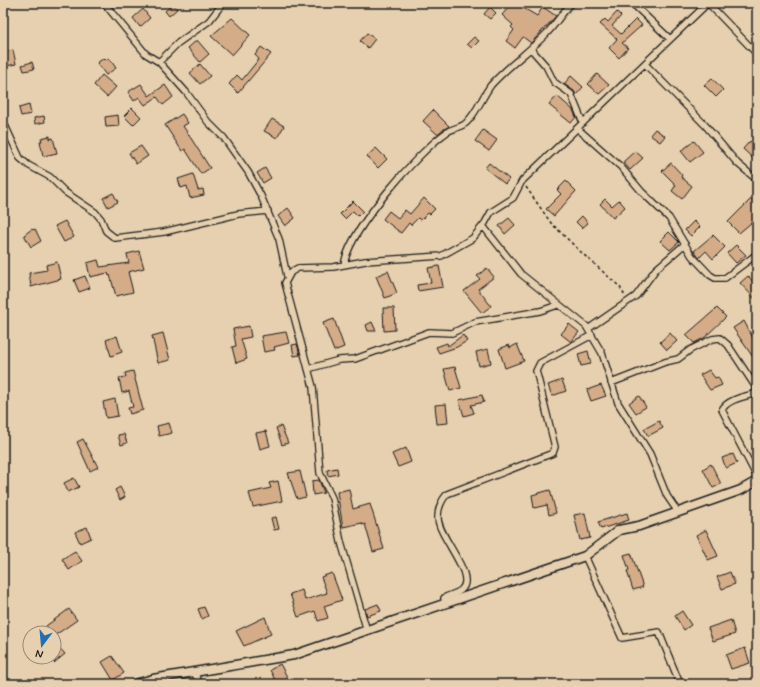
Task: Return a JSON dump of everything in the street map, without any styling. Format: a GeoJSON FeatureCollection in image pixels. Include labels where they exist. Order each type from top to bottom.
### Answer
{"type":"FeatureCollection","features":[{"type":"Feature","properties":{"kind":"street"},"geometry":{"type":"LineString","coordinates":[[104,3],[146,54],[159,62],[186,92],[208,122],[224,138],[248,172],[268,212],[279,239],[287,276],[285,283],[308,369],[315,403],[320,473],[332,498],[341,542],[367,631]]}},
{"type":"Feature","properties":{"kind":"street"},"geometry":{"type":"LineString","coordinates":[[159,62],[178,42],[209,22],[223,3]]}},
{"type":"Feature","properties":{"kind":"street"},"geometry":{"type":"LineString","coordinates":[[344,265],[345,255],[365,220],[396,182],[426,150],[448,131],[466,124],[491,85],[553,27],[559,17],[572,3]]}},
{"type":"Feature","properties":{"kind":"street"},"geometry":{"type":"LineString","coordinates":[[632,3],[670,39]]}},
{"type":"Feature","properties":{"kind":"street"},"geometry":{"type":"LineString","coordinates":[[287,276],[298,268],[344,265],[365,261],[440,256],[473,238],[483,226],[491,212],[513,198],[522,181],[646,64],[708,3],[757,54]]}},
{"type":"Feature","properties":{"kind":"street"},"geometry":{"type":"LineString","coordinates":[[531,49],[546,66],[554,82],[571,94],[583,123]]}},
{"type":"Feature","properties":{"kind":"street"},"geometry":{"type":"LineString","coordinates":[[646,64],[705,125],[737,163],[757,180]]}},
{"type":"Feature","properties":{"kind":"street"},"geometry":{"type":"LineString","coordinates":[[3,121],[20,158],[28,165],[50,177],[65,192],[95,212],[101,219],[106,231],[115,238],[164,232],[238,214],[268,212]]}},
{"type":"Feature","properties":{"kind":"street"},"geometry":{"type":"LineString","coordinates":[[578,129],[621,167],[642,192],[669,218],[692,256],[710,275],[719,279],[724,278],[757,254]]}},
{"type":"Feature","properties":{"kind":"street"},"geometry":{"type":"LineString","coordinates":[[483,226],[522,274],[588,329],[602,353],[618,403],[650,454],[667,496],[678,512]]}},
{"type":"Feature","properties":{"kind":"street"},"geometry":{"type":"LineString","coordinates":[[588,329],[636,296],[656,269],[685,244]]}},
{"type":"Feature","properties":{"kind":"street"},"geometry":{"type":"LineString","coordinates":[[308,369],[339,360],[355,359],[429,332],[452,332],[475,322],[540,310],[558,305]]}},
{"type":"Feature","properties":{"kind":"street"},"geometry":{"type":"LineString","coordinates":[[445,604],[444,598],[461,590],[463,587],[465,572],[442,534],[438,518],[440,504],[447,494],[553,454],[555,447],[538,378],[538,366],[540,363],[592,335]]}},
{"type":"Feature","properties":{"kind":"street"},"geometry":{"type":"LineString","coordinates":[[611,383],[665,362],[678,359],[690,350],[712,339],[720,338],[728,345],[757,389]]}},
{"type":"Feature","properties":{"kind":"street"},"geometry":{"type":"LineString","coordinates":[[757,393],[731,402],[724,406],[722,410],[757,477]]}},
{"type":"Feature","properties":{"kind":"street"},"geometry":{"type":"LineString","coordinates":[[135,684],[194,672],[294,655],[585,556],[619,530],[639,526],[741,490],[757,481]]}},
{"type":"Feature","properties":{"kind":"street"},"geometry":{"type":"LineString","coordinates":[[585,556],[622,638],[659,632],[680,684]]}},
{"type":"Feature","properties":{"kind":"street"},"geometry":{"type":"LineString","coordinates":[[194,672],[200,684]]}},
{"type":"Feature","properties":{"kind":"path"},"geometry":{"type":"LineString","coordinates":[[522,181],[551,223],[620,287],[625,295],[626,304]]}},
{"type":"Feature","properties":{"kind":"building"},"geometry":{"type":"Polygon","coordinates":[[[504,3],[523,3],[520,6],[537,16],[543,7],[556,16],[531,43],[523,37],[515,48],[506,41],[514,30],[511,27],[513,25],[502,15],[509,7],[504,3]]]}},
{"type":"Feature","properties":{"kind":"building"},"geometry":{"type":"Polygon","coordinates":[[[173,4],[177,9],[169,16],[165,11],[173,4]]]}},
{"type":"Feature","properties":{"kind":"building"},"geometry":{"type":"Polygon","coordinates":[[[490,7],[496,13],[490,19],[484,14],[490,7]]]}},
{"type":"Feature","properties":{"kind":"building"},"geometry":{"type":"Polygon","coordinates":[[[143,9],[150,18],[140,27],[133,18],[143,9]]]}},
{"type":"Feature","properties":{"kind":"building"},"geometry":{"type":"Polygon","coordinates":[[[617,12],[621,16],[612,26],[621,34],[636,19],[642,25],[622,43],[628,48],[619,58],[609,48],[617,39],[600,24],[605,19],[608,22],[617,12]]]}},
{"type":"Feature","properties":{"kind":"building"},"geometry":{"type":"Polygon","coordinates":[[[232,18],[250,35],[232,55],[211,36],[232,18]]]}},
{"type":"Feature","properties":{"kind":"building"},"geometry":{"type":"Polygon","coordinates":[[[367,33],[375,39],[368,48],[360,41],[367,33]]]}},
{"type":"Feature","properties":{"kind":"building"},"geometry":{"type":"Polygon","coordinates":[[[474,37],[479,41],[472,48],[467,44],[474,37]]]}},
{"type":"Feature","properties":{"kind":"building"},"geometry":{"type":"Polygon","coordinates":[[[197,40],[209,54],[200,62],[188,48],[197,40]]]}},
{"type":"Feature","properties":{"kind":"building"},"geometry":{"type":"Polygon","coordinates":[[[261,47],[271,54],[238,93],[229,84],[237,75],[242,80],[259,59],[255,55],[261,47]]]}},
{"type":"Feature","properties":{"kind":"building"},"geometry":{"type":"Polygon","coordinates":[[[13,50],[16,64],[6,66],[3,52],[13,50]]]}},
{"type":"Feature","properties":{"kind":"building"},"geometry":{"type":"Polygon","coordinates":[[[104,58],[106,60],[109,58],[116,68],[106,75],[97,63],[104,58]]]}},
{"type":"Feature","properties":{"kind":"building"},"geometry":{"type":"Polygon","coordinates":[[[32,62],[34,69],[24,71],[22,65],[32,62]]]}},
{"type":"Feature","properties":{"kind":"building"},"geometry":{"type":"Polygon","coordinates":[[[200,64],[210,76],[200,84],[190,73],[200,64]]]}},
{"type":"Feature","properties":{"kind":"building"},"geometry":{"type":"Polygon","coordinates":[[[597,74],[609,85],[599,94],[588,84],[597,74]]]}},
{"type":"Feature","properties":{"kind":"building"},"geometry":{"type":"Polygon","coordinates":[[[102,75],[116,87],[107,97],[94,85],[102,75]]]}},
{"type":"Feature","properties":{"kind":"building"},"geometry":{"type":"Polygon","coordinates":[[[571,76],[583,87],[576,95],[574,91],[564,84],[571,76]]]}},
{"type":"Feature","properties":{"kind":"building"},"geometry":{"type":"Polygon","coordinates":[[[712,78],[723,90],[716,97],[704,85],[712,78]]]}},
{"type":"Feature","properties":{"kind":"building"},"geometry":{"type":"Polygon","coordinates":[[[141,84],[149,96],[165,85],[173,97],[163,105],[157,97],[145,105],[139,97],[134,101],[128,92],[141,84]]]}},
{"type":"Feature","properties":{"kind":"building"},"geometry":{"type":"Polygon","coordinates":[[[557,96],[573,110],[576,117],[571,123],[549,105],[557,96]]]}},
{"type":"Feature","properties":{"kind":"building"},"geometry":{"type":"Polygon","coordinates":[[[29,105],[31,114],[21,116],[19,108],[29,105]]]}},
{"type":"Feature","properties":{"kind":"building"},"geometry":{"type":"Polygon","coordinates":[[[132,108],[141,117],[133,125],[124,116],[132,108]]]}},
{"type":"Feature","properties":{"kind":"building"},"geometry":{"type":"Polygon","coordinates":[[[433,110],[449,126],[437,134],[423,121],[433,110]]]}},
{"type":"Feature","properties":{"kind":"building"},"geometry":{"type":"Polygon","coordinates":[[[182,114],[188,123],[183,126],[210,168],[201,174],[185,149],[182,151],[165,125],[182,114]]]}},
{"type":"Feature","properties":{"kind":"building"},"geometry":{"type":"Polygon","coordinates":[[[118,115],[119,126],[106,127],[105,117],[118,115]]]}},
{"type":"Feature","properties":{"kind":"building"},"geometry":{"type":"Polygon","coordinates":[[[44,116],[45,122],[35,124],[34,118],[44,116]]]}},
{"type":"Feature","properties":{"kind":"building"},"geometry":{"type":"Polygon","coordinates":[[[272,119],[284,126],[277,138],[264,131],[272,119]]]}},
{"type":"Feature","properties":{"kind":"building"},"geometry":{"type":"Polygon","coordinates":[[[655,129],[665,136],[660,142],[650,135],[655,129]]]}},
{"type":"Feature","properties":{"kind":"building"},"geometry":{"type":"Polygon","coordinates":[[[483,130],[497,140],[489,151],[475,141],[483,130]]]}},
{"type":"Feature","properties":{"kind":"building"},"geometry":{"type":"Polygon","coordinates":[[[50,136],[50,139],[53,138],[57,153],[43,156],[40,141],[42,141],[41,138],[50,136]]]}},
{"type":"Feature","properties":{"kind":"building"},"geometry":{"type":"Polygon","coordinates":[[[694,141],[703,152],[690,162],[681,151],[694,141]]]}},
{"type":"Feature","properties":{"kind":"building"},"geometry":{"type":"Polygon","coordinates":[[[750,141],[757,148],[757,162],[743,149],[750,141]]]}},
{"type":"Feature","properties":{"kind":"building"},"geometry":{"type":"Polygon","coordinates":[[[141,146],[148,156],[136,164],[129,153],[141,146]]]}},
{"type":"Feature","properties":{"kind":"building"},"geometry":{"type":"Polygon","coordinates":[[[376,148],[387,159],[378,168],[367,156],[376,148]]]}},
{"type":"Feature","properties":{"kind":"building"},"geometry":{"type":"Polygon","coordinates":[[[635,151],[643,158],[630,170],[623,162],[635,151]]]}},
{"type":"Feature","properties":{"kind":"building"},"geometry":{"type":"Polygon","coordinates":[[[489,163],[509,179],[505,184],[485,168],[489,163]]]}},
{"type":"Feature","properties":{"kind":"building"},"geometry":{"type":"Polygon","coordinates":[[[671,163],[682,175],[681,177],[692,186],[682,199],[672,191],[676,185],[662,171],[671,163]]]}},
{"type":"Feature","properties":{"kind":"building"},"geometry":{"type":"Polygon","coordinates":[[[265,168],[271,178],[263,183],[257,173],[265,168]]]}},
{"type":"Feature","properties":{"kind":"building"},"geometry":{"type":"Polygon","coordinates":[[[193,174],[198,190],[203,189],[204,195],[190,198],[187,186],[181,188],[178,179],[193,174]]]}},
{"type":"Feature","properties":{"kind":"building"},"geometry":{"type":"Polygon","coordinates":[[[566,181],[576,191],[554,216],[546,209],[561,194],[557,190],[566,181]]]}},
{"type":"Feature","properties":{"kind":"building"},"geometry":{"type":"Polygon","coordinates":[[[113,193],[118,202],[108,207],[103,198],[113,193]]]}},
{"type":"Feature","properties":{"kind":"building"},"geometry":{"type":"Polygon","coordinates":[[[424,198],[435,209],[421,220],[418,218],[411,225],[409,223],[401,233],[383,219],[389,211],[398,218],[405,210],[410,214],[424,198]]]}},
{"type":"Feature","properties":{"kind":"building"},"geometry":{"type":"Polygon","coordinates":[[[605,199],[612,206],[619,200],[625,207],[613,218],[600,204],[605,199]]]}},
{"type":"Feature","properties":{"kind":"building"},"geometry":{"type":"Polygon","coordinates":[[[751,199],[757,205],[757,218],[739,233],[728,222],[751,199]]]}},
{"type":"Feature","properties":{"kind":"building"},"geometry":{"type":"Polygon","coordinates":[[[353,201],[363,211],[358,216],[353,211],[345,219],[340,214],[353,201]]]}},
{"type":"Feature","properties":{"kind":"building"},"geometry":{"type":"Polygon","coordinates":[[[288,208],[295,218],[285,226],[278,216],[288,208]]]}},
{"type":"Feature","properties":{"kind":"building"},"geometry":{"type":"Polygon","coordinates":[[[582,216],[588,223],[582,228],[576,222],[582,216]]]}},
{"type":"Feature","properties":{"kind":"building"},"geometry":{"type":"Polygon","coordinates":[[[509,218],[515,225],[505,234],[499,226],[509,218]]]}},
{"type":"Feature","properties":{"kind":"building"},"geometry":{"type":"Polygon","coordinates":[[[65,221],[74,237],[64,242],[55,226],[65,221]]]}},
{"type":"Feature","properties":{"kind":"building"},"geometry":{"type":"Polygon","coordinates":[[[694,221],[700,227],[691,236],[685,230],[694,221]]]}},
{"type":"Feature","properties":{"kind":"building"},"geometry":{"type":"Polygon","coordinates":[[[32,229],[35,229],[41,241],[31,247],[24,235],[32,229]]]}},
{"type":"Feature","properties":{"kind":"building"},"geometry":{"type":"Polygon","coordinates":[[[669,232],[679,242],[670,250],[660,241],[669,232]]]}},
{"type":"Feature","properties":{"kind":"building"},"geometry":{"type":"Polygon","coordinates":[[[713,235],[725,247],[713,259],[706,251],[699,258],[694,251],[713,235]]]}},
{"type":"Feature","properties":{"kind":"building"},"geometry":{"type":"Polygon","coordinates":[[[736,245],[746,255],[736,263],[727,253],[736,245]]]}},
{"type":"Feature","properties":{"kind":"building"},"geometry":{"type":"Polygon","coordinates":[[[139,251],[144,268],[128,272],[133,292],[116,296],[110,275],[109,276],[108,273],[90,277],[87,263],[98,260],[100,267],[129,263],[127,254],[139,251]]]}},
{"type":"Feature","properties":{"kind":"building"},"geometry":{"type":"Polygon","coordinates":[[[57,262],[61,279],[31,287],[29,273],[47,270],[46,265],[57,262]]]}},
{"type":"Feature","properties":{"kind":"building"},"geometry":{"type":"Polygon","coordinates":[[[439,266],[443,287],[418,291],[417,285],[431,283],[428,268],[439,266]]]}},
{"type":"Feature","properties":{"kind":"building"},"geometry":{"type":"Polygon","coordinates":[[[487,268],[494,277],[478,289],[491,306],[482,313],[464,291],[480,279],[477,276],[487,268]]]}},
{"type":"Feature","properties":{"kind":"building"},"geometry":{"type":"Polygon","coordinates":[[[388,271],[397,293],[385,298],[376,276],[388,271]]]}},
{"type":"Feature","properties":{"kind":"building"},"geometry":{"type":"Polygon","coordinates":[[[85,276],[90,288],[79,292],[74,280],[85,276]]]}},
{"type":"Feature","properties":{"kind":"building"},"geometry":{"type":"Polygon","coordinates":[[[748,276],[757,286],[757,301],[740,283],[748,276]]]}},
{"type":"Feature","properties":{"kind":"building"},"geometry":{"type":"Polygon","coordinates":[[[383,308],[394,308],[395,330],[384,331],[383,308]]]}},
{"type":"Feature","properties":{"kind":"building"},"geometry":{"type":"Polygon","coordinates":[[[717,308],[726,317],[704,338],[694,343],[686,335],[717,308]]]}},
{"type":"Feature","properties":{"kind":"building"},"geometry":{"type":"Polygon","coordinates":[[[334,319],[344,347],[334,351],[323,323],[334,319]]]}},
{"type":"Feature","properties":{"kind":"building"},"geometry":{"type":"Polygon","coordinates":[[[744,321],[753,338],[757,335],[757,363],[733,328],[744,321]]]}},
{"type":"Feature","properties":{"kind":"building"},"geometry":{"type":"Polygon","coordinates":[[[372,322],[376,331],[368,331],[366,325],[372,322]]]}},
{"type":"Feature","properties":{"kind":"building"},"geometry":{"type":"Polygon","coordinates":[[[569,324],[579,332],[571,342],[561,334],[569,324]]]}},
{"type":"Feature","properties":{"kind":"building"},"geometry":{"type":"Polygon","coordinates":[[[249,326],[251,337],[241,339],[247,359],[236,363],[232,347],[236,346],[233,329],[249,326]]]}},
{"type":"Feature","properties":{"kind":"building"},"geometry":{"type":"Polygon","coordinates":[[[286,332],[289,343],[274,347],[275,350],[264,352],[261,336],[286,332]]]}},
{"type":"Feature","properties":{"kind":"building"},"geometry":{"type":"Polygon","coordinates":[[[163,333],[170,360],[158,363],[152,336],[163,333]]]}},
{"type":"Feature","properties":{"kind":"building"},"geometry":{"type":"Polygon","coordinates":[[[670,333],[677,341],[667,350],[660,342],[670,333]]]}},
{"type":"Feature","properties":{"kind":"building"},"geometry":{"type":"Polygon","coordinates":[[[463,335],[467,341],[457,347],[439,353],[436,347],[447,343],[448,346],[463,335]]]}},
{"type":"Feature","properties":{"kind":"building"},"geometry":{"type":"Polygon","coordinates":[[[117,336],[122,352],[111,356],[106,340],[117,336]]]}},
{"type":"Feature","properties":{"kind":"building"},"geometry":{"type":"Polygon","coordinates":[[[297,344],[300,355],[294,356],[292,345],[297,344]]]}},
{"type":"Feature","properties":{"kind":"building"},"geometry":{"type":"Polygon","coordinates":[[[517,344],[524,361],[505,368],[499,349],[509,345],[510,348],[517,344]]]}},
{"type":"Feature","properties":{"kind":"building"},"geometry":{"type":"Polygon","coordinates":[[[488,349],[491,363],[479,366],[476,352],[488,349]]]}},
{"type":"Feature","properties":{"kind":"building"},"geometry":{"type":"Polygon","coordinates":[[[588,351],[591,364],[581,366],[578,354],[588,351]]]}},
{"type":"Feature","properties":{"kind":"building"},"geometry":{"type":"Polygon","coordinates":[[[455,367],[461,388],[450,391],[444,369],[455,367]]]}},
{"type":"Feature","properties":{"kind":"building"},"geometry":{"type":"Polygon","coordinates":[[[709,370],[715,378],[718,377],[722,385],[710,390],[700,375],[709,370]]]}},
{"type":"Feature","properties":{"kind":"building"},"geometry":{"type":"Polygon","coordinates":[[[133,371],[143,410],[130,414],[128,408],[133,407],[129,391],[122,393],[119,378],[126,377],[125,373],[133,371]]]}},
{"type":"Feature","properties":{"kind":"building"},"geometry":{"type":"Polygon","coordinates":[[[562,380],[566,391],[552,396],[548,385],[562,380]]]}},
{"type":"Feature","properties":{"kind":"building"},"geometry":{"type":"Polygon","coordinates":[[[601,385],[606,396],[591,401],[587,390],[601,385]]]}},
{"type":"Feature","properties":{"kind":"building"},"geometry":{"type":"Polygon","coordinates":[[[482,395],[484,402],[471,405],[474,413],[464,416],[459,400],[482,395]]]}},
{"type":"Feature","properties":{"kind":"building"},"geometry":{"type":"Polygon","coordinates":[[[639,396],[646,407],[636,413],[629,403],[639,396]]]}},
{"type":"Feature","properties":{"kind":"building"},"geometry":{"type":"Polygon","coordinates":[[[115,399],[118,416],[106,418],[103,402],[115,399]]]}},
{"type":"Feature","properties":{"kind":"building"},"geometry":{"type":"Polygon","coordinates":[[[446,404],[448,423],[437,424],[435,405],[446,404]]]}},
{"type":"Feature","properties":{"kind":"building"},"geometry":{"type":"Polygon","coordinates":[[[659,421],[663,428],[648,436],[644,429],[659,421]]]}},
{"type":"Feature","properties":{"kind":"building"},"geometry":{"type":"Polygon","coordinates":[[[169,423],[172,433],[159,436],[157,426],[169,423]]]}},
{"type":"Feature","properties":{"kind":"building"},"geometry":{"type":"Polygon","coordinates":[[[281,426],[288,443],[282,445],[276,428],[281,426]]]}},
{"type":"Feature","properties":{"kind":"building"},"geometry":{"type":"Polygon","coordinates":[[[266,431],[270,446],[260,449],[256,433],[266,431]]]}},
{"type":"Feature","properties":{"kind":"building"},"geometry":{"type":"Polygon","coordinates":[[[124,434],[127,443],[121,445],[118,435],[124,434]]]}},
{"type":"Feature","properties":{"kind":"building"},"geometry":{"type":"Polygon","coordinates":[[[83,439],[98,467],[90,471],[77,442],[83,439]]]}},
{"type":"Feature","properties":{"kind":"building"},"geometry":{"type":"Polygon","coordinates":[[[406,448],[411,462],[398,467],[392,454],[406,448]]]}},
{"type":"Feature","properties":{"kind":"building"},"geometry":{"type":"Polygon","coordinates":[[[733,454],[737,463],[726,468],[722,458],[733,454]]]}},
{"type":"Feature","properties":{"kind":"building"},"geometry":{"type":"Polygon","coordinates":[[[711,464],[721,484],[713,488],[703,469],[711,464]]]}},
{"type":"Feature","properties":{"kind":"building"},"geometry":{"type":"Polygon","coordinates":[[[337,468],[338,474],[328,476],[327,470],[337,468]]]}},
{"type":"Feature","properties":{"kind":"building"},"geometry":{"type":"Polygon","coordinates":[[[300,471],[306,497],[297,499],[288,473],[300,471]]]}},
{"type":"Feature","properties":{"kind":"building"},"geometry":{"type":"Polygon","coordinates":[[[74,478],[79,487],[68,492],[64,483],[74,478]]]}},
{"type":"Feature","properties":{"kind":"building"},"geometry":{"type":"Polygon","coordinates":[[[319,480],[324,493],[313,495],[312,481],[319,480]]]}},
{"type":"Feature","properties":{"kind":"building"},"geometry":{"type":"Polygon","coordinates":[[[278,481],[282,501],[253,507],[249,493],[271,488],[269,483],[278,481]]]}},
{"type":"Feature","properties":{"kind":"building"},"geometry":{"type":"Polygon","coordinates":[[[120,487],[125,497],[120,500],[115,490],[120,487]]]}},
{"type":"Feature","properties":{"kind":"building"},"geometry":{"type":"Polygon","coordinates":[[[349,489],[353,509],[370,504],[384,549],[373,552],[365,524],[362,525],[362,523],[343,527],[337,492],[349,489]]]}},
{"type":"Feature","properties":{"kind":"building"},"geometry":{"type":"Polygon","coordinates":[[[550,490],[556,513],[549,515],[547,505],[534,508],[532,495],[550,490]]]}},
{"type":"Feature","properties":{"kind":"building"},"geometry":{"type":"Polygon","coordinates":[[[585,513],[590,538],[580,540],[574,515],[585,513]]]}},
{"type":"Feature","properties":{"kind":"building"},"geometry":{"type":"Polygon","coordinates":[[[627,513],[629,520],[601,529],[598,522],[627,513]]]}},
{"type":"Feature","properties":{"kind":"building"},"geometry":{"type":"Polygon","coordinates":[[[276,517],[279,529],[274,530],[271,518],[276,517]]]}},
{"type":"Feature","properties":{"kind":"building"},"geometry":{"type":"Polygon","coordinates":[[[87,527],[91,538],[80,543],[75,532],[87,527]]]}},
{"type":"Feature","properties":{"kind":"building"},"geometry":{"type":"Polygon","coordinates":[[[706,530],[718,556],[708,560],[696,535],[706,530]]]}},
{"type":"Feature","properties":{"kind":"building"},"geometry":{"type":"Polygon","coordinates":[[[75,551],[82,561],[69,570],[62,559],[75,551]]]}},
{"type":"Feature","properties":{"kind":"building"},"geometry":{"type":"Polygon","coordinates":[[[631,553],[643,587],[633,590],[624,555],[631,553]]]}},
{"type":"Feature","properties":{"kind":"building"},"geometry":{"type":"Polygon","coordinates":[[[730,572],[735,584],[722,589],[717,577],[730,572]]]}},
{"type":"Feature","properties":{"kind":"building"},"geometry":{"type":"Polygon","coordinates":[[[332,573],[342,600],[324,606],[328,618],[318,621],[315,611],[298,617],[290,594],[302,590],[305,600],[327,593],[321,577],[332,573]]]}},
{"type":"Feature","properties":{"kind":"building"},"geometry":{"type":"Polygon","coordinates":[[[378,604],[381,611],[367,616],[365,609],[378,604]]]}},
{"type":"Feature","properties":{"kind":"building"},"geometry":{"type":"Polygon","coordinates":[[[204,607],[208,616],[202,619],[198,609],[204,607]]]}},
{"type":"Feature","properties":{"kind":"building"},"geometry":{"type":"Polygon","coordinates":[[[69,609],[77,620],[62,630],[62,625],[47,625],[69,609]]]}},
{"type":"Feature","properties":{"kind":"building"},"geometry":{"type":"Polygon","coordinates":[[[682,611],[691,625],[684,630],[675,616],[682,611]]]}},
{"type":"Feature","properties":{"kind":"building"},"geometry":{"type":"Polygon","coordinates":[[[265,617],[271,634],[244,646],[236,631],[265,617]]]}},
{"type":"Feature","properties":{"kind":"building"},"geometry":{"type":"Polygon","coordinates":[[[731,620],[735,634],[713,641],[708,628],[731,620]]]}},
{"type":"Feature","properties":{"kind":"building"},"geometry":{"type":"Polygon","coordinates":[[[745,648],[750,663],[731,669],[726,655],[745,648]]]}},
{"type":"Feature","properties":{"kind":"building"},"geometry":{"type":"Polygon","coordinates":[[[112,656],[124,673],[113,680],[102,662],[112,656]]]}},
{"type":"Feature","properties":{"kind":"building"},"geometry":{"type":"Polygon","coordinates":[[[280,664],[291,684],[277,684],[270,670],[280,664]]]}}]}
